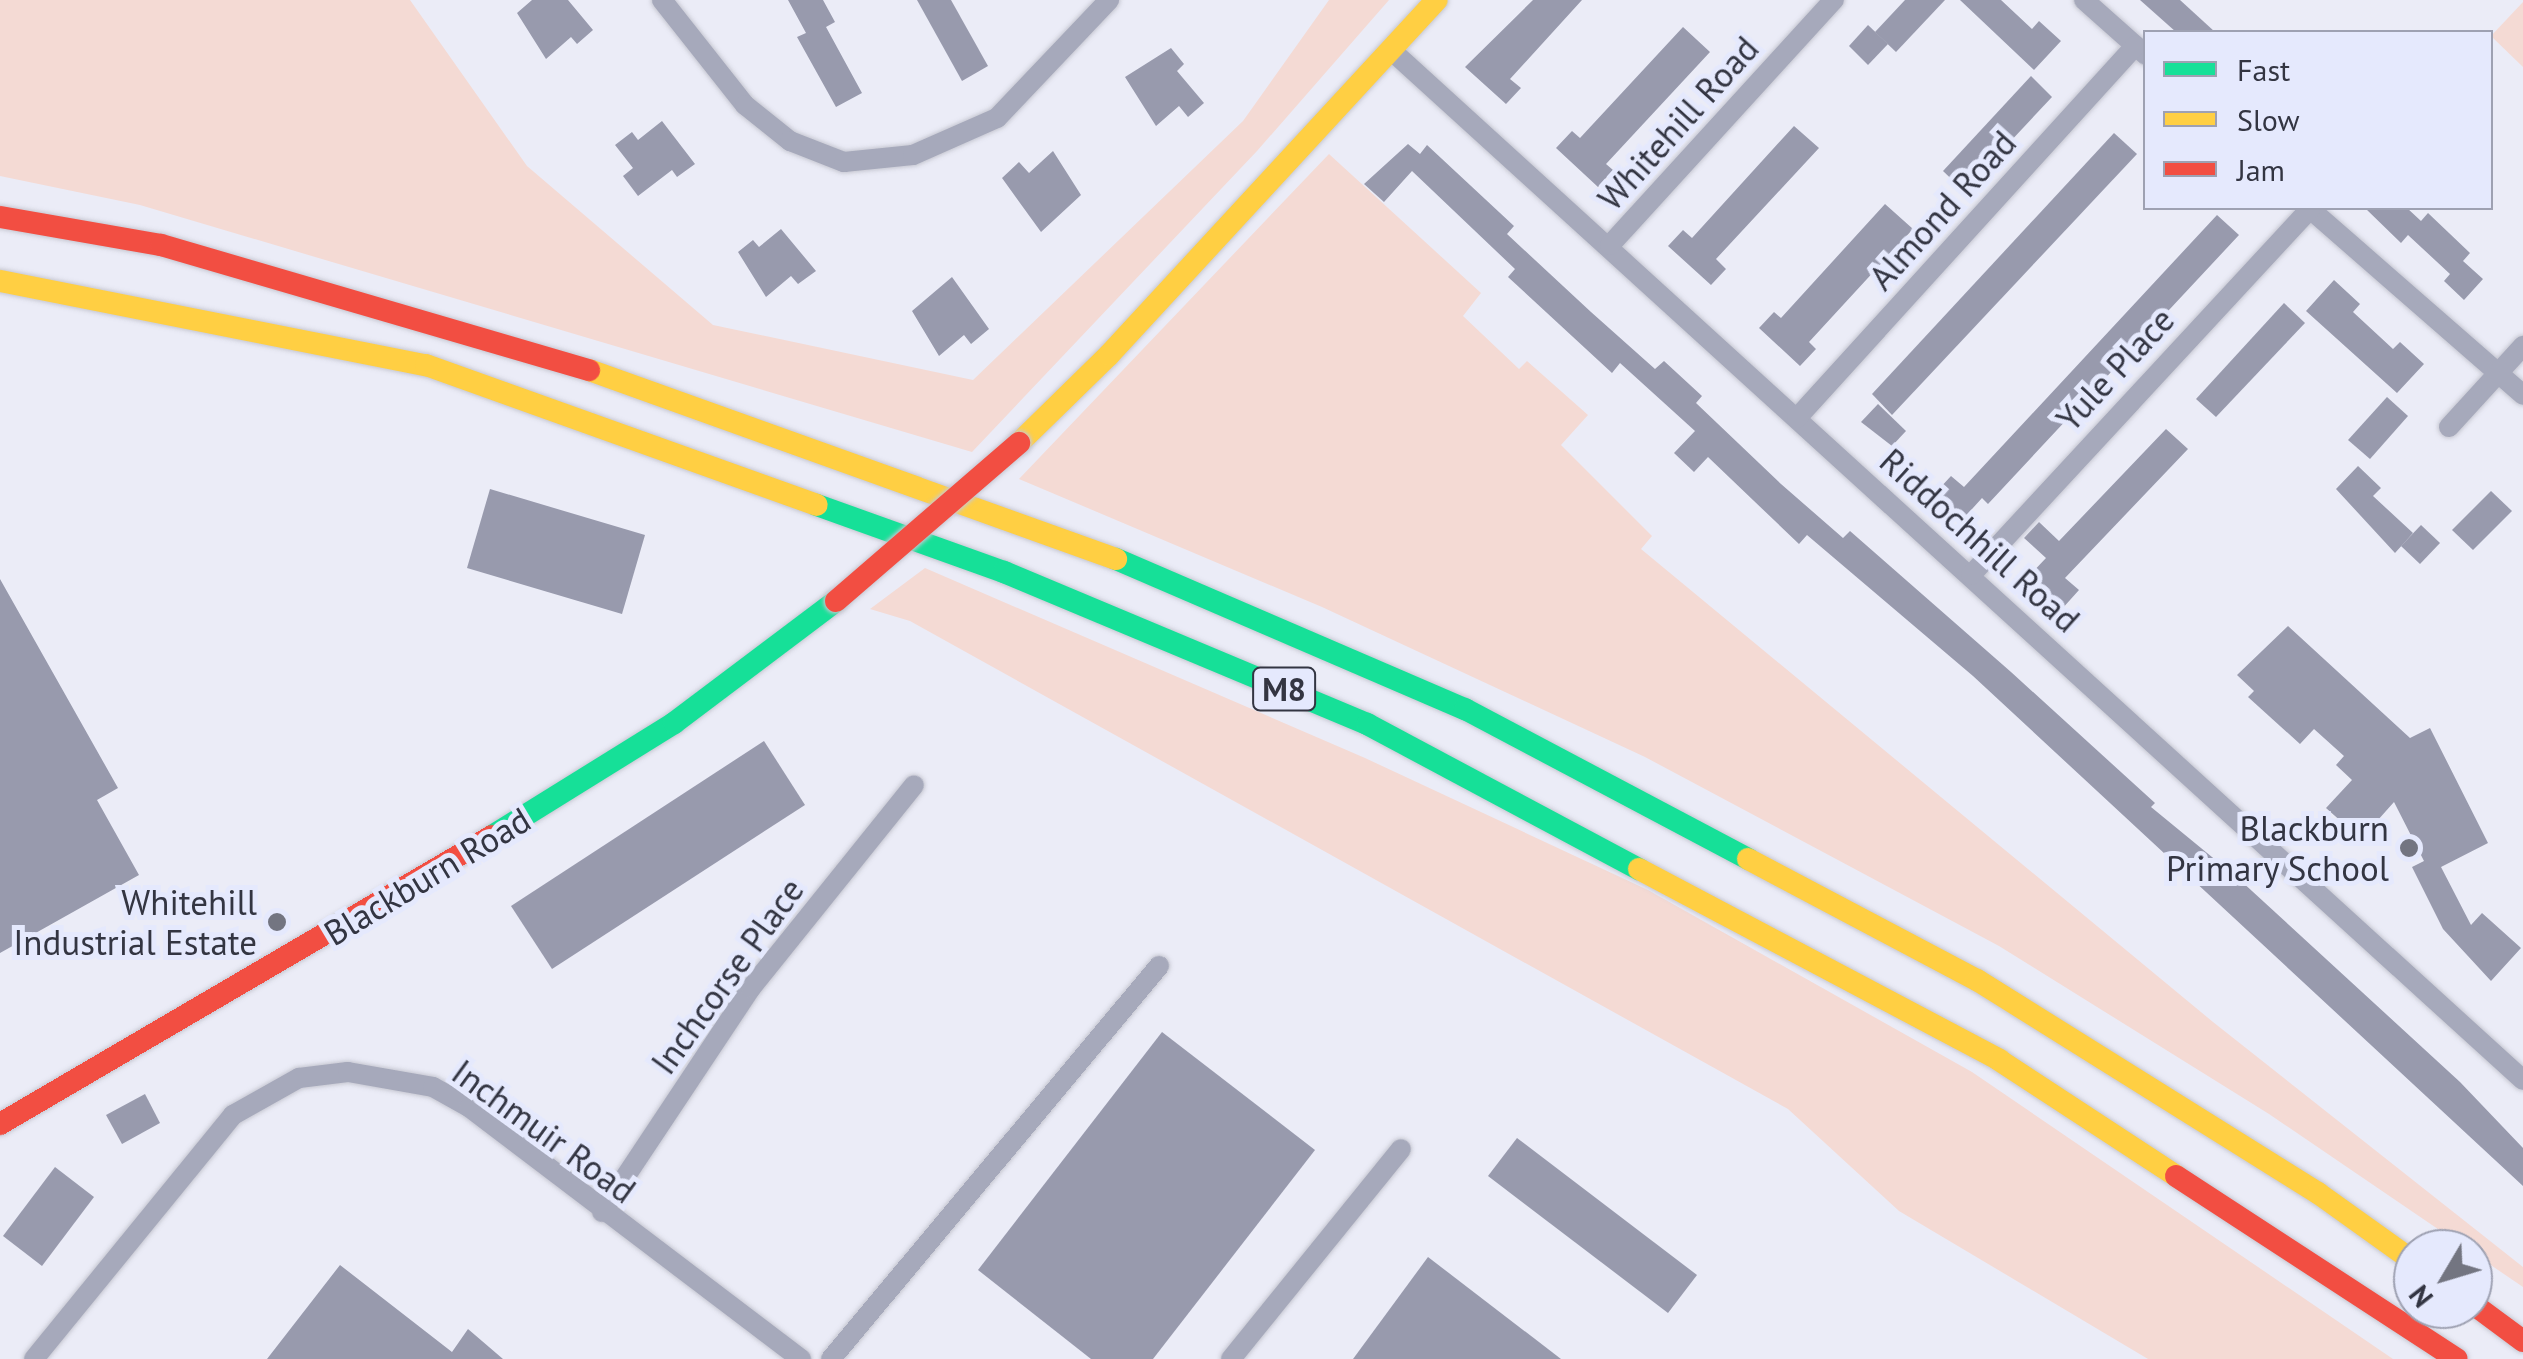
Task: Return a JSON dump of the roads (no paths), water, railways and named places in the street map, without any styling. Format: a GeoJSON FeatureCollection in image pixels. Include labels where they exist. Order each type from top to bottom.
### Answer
{"type":"FeatureCollection","features":[{"type":"Feature","properties":{"kind":"main road","name":"Blackburn Road"},"geometry":{"type":"LineString","coordinates":[[0,1124],[571,790],[674,723],[836,601],[1019,443],[1254,199],[1437,0]]}},
{"type":"Feature","properties":{"kind":"main road","name":"M8"},"geometry":{"type":"LineString","coordinates":[[0,217],[161,245],[614,378],[1050,531],[1465,709],[1977,980],[2302,1183],[2393,1247]]}},
{"type":"Feature","properties":{"kind":"main road","name":"M8"},"geometry":{"type":"LineString","coordinates":[[0,281],[426,365],[1004,572],[1367,724],[1999,1060],[2457,1359]]}},
{"type":"Feature","properties":{"kind":"main road"},"geometry":{"type":"LineString","coordinates":[[2493,1318],[2523,1340]]}},
{"type":"Feature","properties":{"kind":"street"},"geometry":{"type":"LineString","coordinates":[[662,0],[745,105],[790,141],[844,162],[914,155],[997,118],[1109,0]]}},
{"type":"Feature","properties":{"kind":"street","name":"Whitehill Road"},"geometry":{"type":"LineString","coordinates":[[1610,246],[1834,0]]}},
{"type":"Feature","properties":{"kind":"street"},"geometry":{"type":"LineString","coordinates":[[2084,0],[2140,51]]}},
{"type":"Feature","properties":{"kind":"street","name":"Riddochhill Road"},"geometry":{"type":"LineString","coordinates":[[1392,50],[2523,1080]]}},
{"type":"Feature","properties":{"kind":"street","name":"Almond Road"},"geometry":{"type":"LineString","coordinates":[[1797,418],[2140,51]]}},
{"type":"Feature","properties":{"kind":"street","name":"Yule Place"},"geometry":{"type":"LineString","coordinates":[[1970,575],[2307,210]]}},
{"type":"Feature","properties":{"kind":"street"},"geometry":{"type":"LineString","coordinates":[[2311,210],[2523,395]]}},
{"type":"Feature","properties":{"kind":"street"},"geometry":{"type":"LineString","coordinates":[[2449,427],[2523,346]]}},
{"type":"Feature","properties":{"kind":"street","name":"Inchcorse Place"},"geometry":{"type":"LineString","coordinates":[[602,1212],[752,988],[914,785]]}},
{"type":"Feature","properties":{"kind":"street"},"geometry":{"type":"LineString","coordinates":[[831,1359],[1159,966]]}},
{"type":"Feature","properties":{"kind":"street","name":"Inchmuir Road"},"geometry":{"type":"LineString","coordinates":[[34,1359],[233,1115],[299,1078],[348,1072],[433,1087],[801,1359]]}},
{"type":"Feature","properties":{"kind":"street"},"geometry":{"type":"LineString","coordinates":[[1231,1359],[1401,1150]]}},
{"type":"Feature","properties":{"kind":"place","name":"Blackburn Primary School"},"geometry":{"type":"Point","coordinates":[2409,848]}},
{"type":"Feature","properties":{"kind":"place","name":"Whitehill Industrial Estate"},"geometry":{"type":"Point","coordinates":[277,922]}}]}
